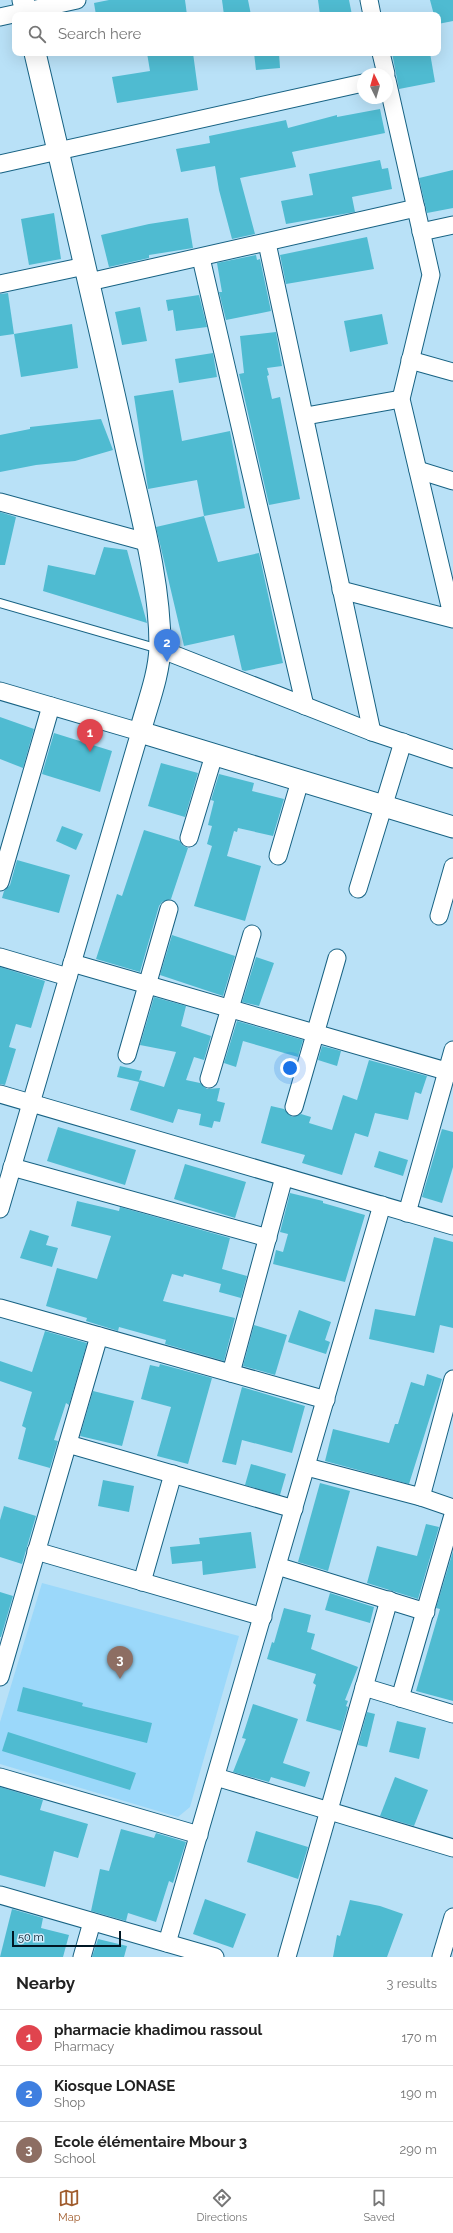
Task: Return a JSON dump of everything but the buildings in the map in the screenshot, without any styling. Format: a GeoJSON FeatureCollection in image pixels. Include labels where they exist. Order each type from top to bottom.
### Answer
{"type":"FeatureCollection","features":[{"type":"Feature","properties":{"kind":"street"},"geometry":{"type":"LineString","coordinates":[[25,9],[76,0]]}},
{"type":"Feature","properties":{"kind":"street"},"geometry":{"type":"LineString","coordinates":[[369,0],[371,12]]}},
{"type":"Feature","properties":{"kind":"street"},"geometry":{"type":"LineString","coordinates":[[0,17],[12,13]]}},
{"type":"Feature","properties":{"kind":"street"},"geometry":{"type":"LineString","coordinates":[[0,1209],[154,683],[160,649],[157,603],[146,542],[87,274],[37,56]]}},
{"type":"Feature","properties":{"kind":"street"},"geometry":{"type":"LineString","coordinates":[[382,56],[385,68]]}},
{"type":"Feature","properties":{"kind":"street"},"geometry":{"type":"LineString","coordinates":[[0,164],[357,84]]}},
{"type":"Feature","properties":{"kind":"street"},"geometry":{"type":"LineString","coordinates":[[341,590],[453,619],[401,399],[431,275],[392,104]]}},
{"type":"Feature","properties":{"kind":"street"},"geometry":{"type":"LineString","coordinates":[[0,284],[87,274],[201,258],[416,208]]}},
{"type":"Feature","properties":{"kind":"street"},"geometry":{"type":"LineString","coordinates":[[421,232],[453,225]]}},
{"type":"Feature","properties":{"kind":"street"},"geometry":{"type":"LineString","coordinates":[[267,243],[306,416],[341,590],[372,732]]}},
{"type":"Feature","properties":{"kind":"street"},"geometry":{"type":"LineString","coordinates":[[201,258],[305,706]]}},
{"type":"Feature","properties":{"kind":"street"},"geometry":{"type":"LineString","coordinates":[[410,360],[453,372]]}},
{"type":"Feature","properties":{"kind":"street"},"geometry":{"type":"LineString","coordinates":[[306,416],[401,399]]}},
{"type":"Feature","properties":{"kind":"street"},"geometry":{"type":"LineString","coordinates":[[418,470],[453,481]]}},
{"type":"Feature","properties":{"kind":"street"},"geometry":{"type":"LineString","coordinates":[[0,502],[146,542]]}},
{"type":"Feature","properties":{"kind":"street"},"geometry":{"type":"LineString","coordinates":[[160,649],[372,732],[453,759]]}},
{"type":"Feature","properties":{"kind":"street"},"geometry":{"type":"LineString","coordinates":[[0,690],[453,828]]}},
{"type":"Feature","properties":{"kind":"street"},"geometry":{"type":"LineString","coordinates":[[0,882],[51,706]]}},
{"type":"Feature","properties":{"kind":"street"},"geometry":{"type":"LineString","coordinates":[[358,889],[403,742]]}},
{"type":"Feature","properties":{"kind":"street"},"geometry":{"type":"LineString","coordinates":[[188,838],[214,755]]}},
{"type":"Feature","properties":{"kind":"street"},"geometry":{"type":"LineString","coordinates":[[278,856],[300,781]]}},
{"type":"Feature","properties":{"kind":"street"},"geometry":{"type":"LineString","coordinates":[[439,916],[453,867]]}},
{"type":"Feature","properties":{"kind":"street"},"geometry":{"type":"LineString","coordinates":[[127,1054],[169,909]]}},
{"type":"Feature","properties":{"kind":"street"},"geometry":{"type":"LineString","coordinates":[[209,1079],[252,934]]}},
{"type":"Feature","properties":{"kind":"street"},"geometry":{"type":"LineString","coordinates":[[0,957],[147,985],[450,1072]]}},
{"type":"Feature","properties":{"kind":"street"},"geometry":{"type":"LineString","coordinates":[[294,1107],[337,958]]}},
{"type":"Feature","properties":{"kind":"street"},"geometry":{"type":"LineString","coordinates":[[407,1213],[450,1072],[453,1050]]}},
{"type":"Feature","properties":{"kind":"street"},"geometry":{"type":"LineString","coordinates":[[0,1094],[453,1226]]}},
{"type":"Feature","properties":{"kind":"street"},"geometry":{"type":"LineString","coordinates":[[12,1167],[268,1238]]}},
{"type":"Feature","properties":{"kind":"street"},"geometry":{"type":"LineString","coordinates":[[231,1373],[284,1177]]}},
{"type":"Feature","properties":{"kind":"street"},"geometry":{"type":"LineString","coordinates":[[167,1943],[307,1467],[382,1205]]}},
{"type":"Feature","properties":{"kind":"street"},"geometry":{"type":"LineString","coordinates":[[0,1308],[326,1400]]}},
{"type":"Feature","properties":{"kind":"street"},"geometry":{"type":"LineString","coordinates":[[0,1677],[99,1336]]}},
{"type":"Feature","properties":{"kind":"street"},"geometry":{"type":"LineString","coordinates":[[421,1497],[450,1399],[453,1378]]}},
{"type":"Feature","properties":{"kind":"street"},"geometry":{"type":"LineString","coordinates":[[68,1444],[294,1509]]}},
{"type":"Feature","properties":{"kind":"street"},"geometry":{"type":"LineString","coordinates":[[307,1467],[421,1497],[453,1508]]}},
{"type":"Feature","properties":{"kind":"street"},"geometry":{"type":"LineString","coordinates":[[142,1582],[173,1474]]}},
{"type":"Feature","properties":{"kind":"street"},"geometry":{"type":"LineString","coordinates":[[400,1698],[453,1515]]}},
{"type":"Feature","properties":{"kind":"street"},"geometry":{"type":"LineString","coordinates":[[36,1551],[263,1617]]}},
{"type":"Feature","properties":{"kind":"street"},"geometry":{"type":"LineString","coordinates":[[277,1566],[426,1612]]}},
{"type":"Feature","properties":{"kind":"street"},"geometry":{"type":"LineString","coordinates":[[287,1957],[389,1600]]}},
{"type":"Feature","properties":{"kind":"street"},"geometry":{"type":"LineString","coordinates":[[364,1687],[453,1714]]}},
{"type":"Feature","properties":{"kind":"street"},"geometry":{"type":"LineString","coordinates":[[0,1777],[199,1835]]}},
{"type":"Feature","properties":{"kind":"street"},"geometry":{"type":"LineString","coordinates":[[216,1777],[453,1848]]}},
{"type":"Feature","properties":{"kind":"street"},"geometry":{"type":"LineString","coordinates":[[0,1895],[215,1957]]}},
{"type":"Feature","properties":{"kind":"street"},"geometry":{"type":"LineString","coordinates":[[441,1957],[453,1916]]}},
{"type":"Feature","properties":{"kind":"street"},"geometry":{"type":"LineString","coordinates":[[82,1957],[92,1922]]}},
{"type":"Feature","properties":{"kind":"lane"},"geometry":{"type":"LineString","coordinates":[[0,603],[160,649]]}},
{"type":"Feature","properties":{"kind":"shaded area"},"geometry":{"type":"Polygon","coordinates":[[[42,1583],[239,1636],[190,1807],[178,1817],[0,1764],[0,1722],[42,1583]]]}},
{"type":"Feature","properties":{"kind":"place","name":"Kiosque LONASE"},"geometry":{"type":"Point","coordinates":[167,662]}},
{"type":"Feature","properties":{"kind":"place","name":"pharmacie khadimou rassoul"},"geometry":{"type":"Point","coordinates":[90,752]}},
{"type":"Feature","properties":{"kind":"place","name":"Ecole élémentaire Mbour 3"},"geometry":{"type":"Point","coordinates":[120,1679]}}]}
